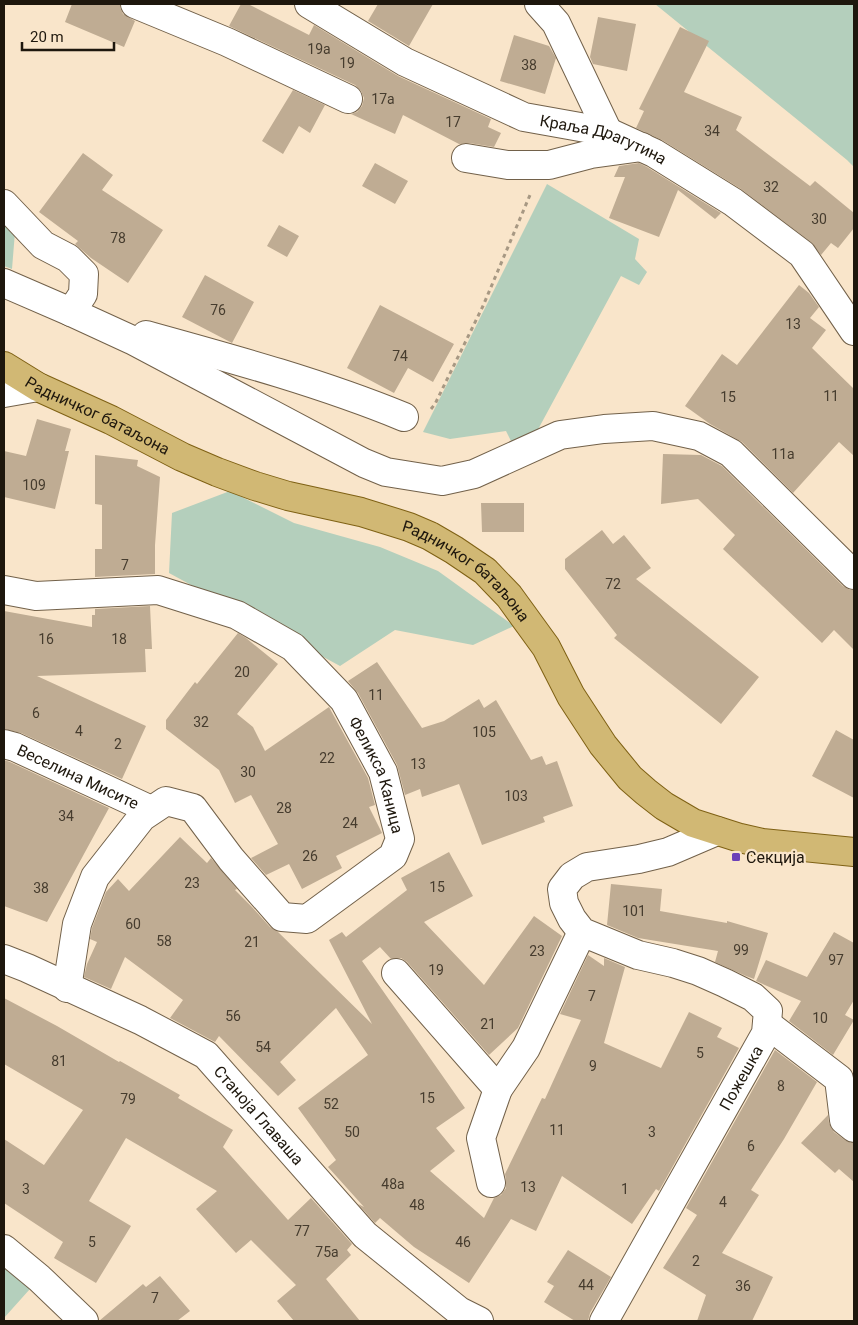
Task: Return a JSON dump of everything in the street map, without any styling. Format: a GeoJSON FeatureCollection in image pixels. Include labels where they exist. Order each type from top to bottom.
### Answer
{"type":"FeatureCollection","features":[{"type":"Feature","properties":{"kind":"main road","name":"Радничког батаљона"},"geometry":{"type":"LineString","coordinates":[[4,366],[38,387],[111,420],[182,457],[208,468],[255,486],[361,512],[409,527],[430,536],[470,560],[497,582],[546,647],[571,696],[603,746],[630,778],[664,806],[693,823],[740,838],[762,843],[854,852]]}},
{"type":"Feature","properties":{"kind":"street"},"geometry":{"type":"LineString","coordinates":[[135,4],[227,42],[348,99]]}},
{"type":"Feature","properties":{"kind":"street","name":"Краља Драгутина"},"geometry":{"type":"LineString","coordinates":[[309,4],[405,62],[524,117],[608,132],[654,153],[733,202],[802,254],[854,331]]}},
{"type":"Feature","properties":{"kind":"street"},"geometry":{"type":"LineString","coordinates":[[539,4],[556,23],[608,132]]}},
{"type":"Feature","properties":{"kind":"street"},"geometry":{"type":"LineString","coordinates":[[466,158],[508,165],[549,165],[591,154],[642,148]]}},
{"type":"Feature","properties":{"kind":"street"},"geometry":{"type":"LineString","coordinates":[[4,204],[43,245],[68,258],[84,274],[79,315]]}},
{"type":"Feature","properties":{"kind":"street"},"geometry":{"type":"LineString","coordinates":[[802,254],[854,299]]}},
{"type":"Feature","properties":{"kind":"street"},"geometry":{"type":"LineString","coordinates":[[4,283],[132,340],[364,463],[386,472],[442,481],[474,474],[560,435],[604,429],[653,426],[699,436],[731,453],[854,575]]}},
{"type":"Feature","properties":{"kind":"street"},"geometry":{"type":"LineString","coordinates":[[79,315],[250,364],[372,404],[404,417]]}},
{"type":"Feature","properties":{"kind":"street"},"geometry":{"type":"LineString","coordinates":[[4,393],[38,387]]}},
{"type":"Feature","properties":{"kind":"street","name":"Феликса Каница"},"geometry":{"type":"LineString","coordinates":[[4,590],[36,596],[158,590],[237,615],[293,647],[344,700],[383,772],[400,839],[393,856],[307,919],[282,917],[231,859],[193,808],[166,801],[142,816],[95,877],[77,924],[67,988]]}},
{"type":"Feature","properties":{"kind":"street","name":"Веселина Мисите"},"geometry":{"type":"LineString","coordinates":[[4,744],[15,747],[151,810]]}},
{"type":"Feature","properties":{"kind":"street"},"geometry":{"type":"LineString","coordinates":[[717,831],[668,852],[639,860],[587,867],[572,876],[562,889],[564,903],[572,919],[582,932],[638,954],[681,966],[725,983],[753,998],[768,1011],[767,1024],[839,1079],[844,1120],[854,1128]]}},
{"type":"Feature","properties":{"kind":"street"},"geometry":{"type":"LineString","coordinates":[[491,1183],[481,1138],[498,1089],[526,1048],[582,932]]}},
{"type":"Feature","properties":{"kind":"street","name":"Станоја Главаша"},"geometry":{"type":"LineString","coordinates":[[4,959],[140,1020],[206,1055],[365,1235],[459,1311],[479,1321]]}},
{"type":"Feature","properties":{"kind":"street"},"geometry":{"type":"LineString","coordinates":[[396,973],[498,1089]]}},
{"type":"Feature","properties":{"kind":"street","name":"Пожешка"},"geometry":{"type":"LineString","coordinates":[[604,1321],[766,1033],[767,1024]]}},
{"type":"Feature","properties":{"kind":"street"},"geometry":{"type":"LineString","coordinates":[[4,1249],[39,1278],[84,1321]]}},
{"type":"Feature","properties":{"kind":"path"},"geometry":{"type":"LineString","coordinates":[[404,417],[421,420],[435,404],[483,306],[536,182],[549,165]]}},
{"type":"Feature","properties":{"kind":"green space"},"geometry":{"type":"Polygon","coordinates":[[[655,4],[854,4],[854,167],[847,160],[655,4]]]}},
{"type":"Feature","properties":{"kind":"green space"},"geometry":{"type":"Polygon","coordinates":[[[547,184],[639,239],[635,259],[647,272],[639,285],[621,276],[535,435],[514,447],[506,431],[450,439],[423,432],[547,184]]]}},
{"type":"Feature","properties":{"kind":"green space"},"geometry":{"type":"Polygon","coordinates":[[[4,219],[15,232],[12,269],[4,266],[4,219]]]}},
{"type":"Feature","properties":{"kind":"green space"},"geometry":{"type":"Polygon","coordinates":[[[230,491],[294,523],[380,547],[438,571],[514,626],[473,645],[395,630],[340,666],[169,573],[172,513],[230,491]]]}},
{"type":"Feature","properties":{"kind":"green space"},"geometry":{"type":"Polygon","coordinates":[[[4,1249],[38,1280],[4,1318],[4,1249]]]}},
{"type":"Feature","properties":{"kind":"building"},"geometry":{"type":"Polygon","coordinates":[[[72,4],[120,4],[123,14],[135,21],[124,47],[65,22],[72,4]]]}},
{"type":"Feature","properties":{"kind":"building"},"geometry":{"type":"Polygon","coordinates":[[[241,4],[248,4],[309,35],[314,25],[398,76],[491,119],[488,127],[501,133],[494,147],[469,143],[459,144],[403,115],[395,134],[351,114],[357,112],[362,106],[364,98],[361,91],[355,85],[229,26],[241,4]]]}},
{"type":"Feature","properties":{"kind":"building"},"geometry":{"type":"Polygon","coordinates":[[[378,4],[433,4],[409,46],[368,21],[378,4]]]}},
{"type":"Feature","properties":{"kind":"building"},"geometry":{"type":"Polygon","coordinates":[[[598,17],[636,24],[627,71],[593,64],[590,57],[598,17]]]}},
{"type":"Feature","properties":{"kind":"building"},"geometry":{"type":"Polygon","coordinates":[[[680,27],[709,41],[684,92],[742,117],[736,130],[810,186],[815,181],[854,213],[854,228],[838,248],[831,243],[821,255],[811,242],[741,189],[662,140],[636,128],[644,111],[639,109],[680,27]]]}},
{"type":"Feature","properties":{"kind":"building"},"geometry":{"type":"Polygon","coordinates":[[[514,35],[549,46],[556,58],[545,94],[500,81],[514,35]]]}},
{"type":"Feature","properties":{"kind":"building"},"geometry":{"type":"Polygon","coordinates":[[[293,90],[325,105],[310,133],[299,126],[283,154],[262,141],[293,90]]]}},
{"type":"Feature","properties":{"kind":"building"},"geometry":{"type":"Polygon","coordinates":[[[83,153],[113,175],[102,190],[163,230],[128,283],[91,258],[75,244],[78,241],[39,212],[83,153]]]}},
{"type":"Feature","properties":{"kind":"building"},"geometry":{"type":"Polygon","coordinates":[[[375,163],[408,181],[395,204],[362,186],[375,163]]]}},
{"type":"Feature","properties":{"kind":"building"},"geometry":{"type":"Polygon","coordinates":[[[639,163],[721,213],[715,219],[678,190],[659,237],[609,218],[625,177],[614,177],[619,166],[639,163]]]}},
{"type":"Feature","properties":{"kind":"building"},"geometry":{"type":"Polygon","coordinates":[[[279,225],[299,236],[287,257],[267,246],[279,225]]]}},
{"type":"Feature","properties":{"kind":"building"},"geometry":{"type":"Polygon","coordinates":[[[205,275],[254,302],[232,343],[182,317],[205,275]]]}},
{"type":"Feature","properties":{"kind":"building"},"geometry":{"type":"Polygon","coordinates":[[[799,285],[809,293],[819,307],[810,318],[826,330],[812,348],[854,389],[854,456],[839,442],[793,493],[742,442],[710,424],[685,406],[722,354],[737,365],[799,285]]]}},
{"type":"Feature","properties":{"kind":"building"},"geometry":{"type":"Polygon","coordinates":[[[380,305],[454,344],[433,382],[408,368],[394,393],[347,368],[380,305]]]}},
{"type":"Feature","properties":{"kind":"building"},"geometry":{"type":"Polygon","coordinates":[[[37,419],[71,429],[65,451],[69,451],[55,509],[4,497],[4,451],[26,456],[37,419]]]}},
{"type":"Feature","properties":{"kind":"building"},"geometry":{"type":"Polygon","coordinates":[[[663,454],[701,455],[722,466],[843,586],[854,590],[854,650],[834,630],[822,643],[723,549],[735,535],[698,499],[661,504],[663,454]]]}},
{"type":"Feature","properties":{"kind":"building"},"geometry":{"type":"Polygon","coordinates":[[[95,455],[138,460],[137,466],[160,477],[155,574],[95,577],[95,549],[102,549],[102,505],[95,504],[95,455]]]}},
{"type":"Feature","properties":{"kind":"building"},"geometry":{"type":"Polygon","coordinates":[[[481,503],[524,503],[524,532],[482,532],[481,503]]]}},
{"type":"Feature","properties":{"kind":"building"},"geometry":{"type":"Polygon","coordinates":[[[602,530],[613,544],[624,535],[651,568],[636,579],[759,677],[721,724],[614,638],[617,635],[565,569],[565,559],[602,530]]]}},
{"type":"Feature","properties":{"kind":"building"},"geometry":{"type":"Polygon","coordinates":[[[150,606],[152,649],[145,649],[146,672],[37,676],[146,726],[122,779],[21,733],[4,729],[4,611],[92,627],[92,615],[95,615],[95,609],[150,606]]]}},
{"type":"Feature","properties":{"kind":"building"},"geometry":{"type":"Polygon","coordinates":[[[238,633],[278,664],[237,714],[253,727],[265,751],[329,707],[368,778],[375,805],[369,807],[382,833],[336,856],[342,868],[302,889],[289,864],[266,875],[251,858],[278,844],[251,795],[235,803],[219,770],[166,729],[166,720],[195,682],[197,684],[238,633]]]}},
{"type":"Feature","properties":{"kind":"building"},"geometry":{"type":"Polygon","coordinates":[[[377,662],[422,728],[444,721],[479,699],[484,708],[496,700],[531,760],[542,756],[546,765],[557,761],[573,806],[543,817],[545,822],[482,845],[459,784],[422,797],[420,789],[405,795],[397,765],[358,693],[348,681],[377,662]]]}},
{"type":"Feature","properties":{"kind":"building"},"geometry":{"type":"Polygon","coordinates":[[[836,730],[854,740],[854,798],[812,776],[836,730]]]}},
{"type":"Feature","properties":{"kind":"building"},"geometry":{"type":"Polygon","coordinates":[[[4,760],[109,808],[47,922],[4,906],[4,760]]]}},
{"type":"Feature","properties":{"kind":"building"},"geometry":{"type":"Polygon","coordinates":[[[180,837],[207,863],[211,858],[237,889],[235,890],[270,927],[277,931],[372,1024],[329,940],[342,932],[346,937],[407,890],[401,878],[449,852],[473,896],[424,922],[484,985],[534,916],[562,936],[518,1028],[489,1055],[407,962],[401,958],[391,959],[380,947],[362,961],[465,1108],[436,1128],[455,1151],[430,1171],[484,1218],[494,1198],[501,1195],[506,1188],[505,1174],[542,1098],[545,1099],[581,1020],[560,1014],[588,955],[604,966],[604,958],[625,967],[604,1043],[661,1068],[689,1012],[722,1028],[717,1037],[739,1048],[659,1191],[656,1189],[632,1224],[562,1176],[536,1231],[511,1219],[469,1283],[414,1247],[380,1218],[375,1223],[358,1204],[364,1207],[328,1167],[336,1160],[298,1108],[368,1055],[336,1008],[280,1062],[296,1080],[278,1096],[219,1036],[215,1042],[170,1018],[183,1000],[125,957],[111,989],[84,977],[87,964],[97,942],[90,939],[92,928],[106,892],[118,879],[129,891],[180,837]]]}},
{"type":"Feature","properties":{"kind":"building"},"geometry":{"type":"Polygon","coordinates":[[[611,884],[662,889],[660,911],[727,923],[727,921],[768,933],[754,979],[715,962],[718,951],[638,938],[607,925],[611,884]]]}},
{"type":"Feature","properties":{"kind":"building"},"geometry":{"type":"Polygon","coordinates":[[[834,932],[854,943],[854,1000],[845,1015],[854,1020],[833,1055],[789,1021],[801,1001],[756,981],[766,960],[807,977],[834,932]]]}},
{"type":"Feature","properties":{"kind":"building"},"geometry":{"type":"Polygon","coordinates":[[[4,998],[180,1095],[178,1098],[233,1130],[223,1147],[288,1220],[311,1198],[352,1244],[347,1250],[351,1255],[326,1279],[360,1321],[294,1321],[277,1301],[296,1285],[251,1240],[236,1253],[196,1209],[217,1191],[126,1138],[89,1201],[131,1226],[96,1283],[54,1258],[63,1242],[4,1203],[4,1139],[44,1165],[83,1110],[4,1064],[4,998]]]}},
{"type":"Feature","properties":{"kind":"building"},"geometry":{"type":"Polygon","coordinates":[[[775,1050],[817,1082],[784,1139],[751,1190],[759,1195],[722,1253],[773,1277],[752,1321],[697,1321],[706,1295],[663,1268],[697,1215],[686,1208],[775,1050]]]}},
{"type":"Feature","properties":{"kind":"building"},"geometry":{"type":"Polygon","coordinates":[[[828,1115],[829,1123],[834,1132],[845,1140],[854,1143],[854,1182],[839,1169],[835,1173],[801,1143],[828,1115]]]}},
{"type":"Feature","properties":{"kind":"building"},"geometry":{"type":"Polygon","coordinates":[[[568,1250],[611,1277],[590,1313],[588,1321],[575,1321],[544,1302],[554,1286],[547,1282],[568,1250]]]}},
{"type":"Feature","properties":{"kind":"building"},"geometry":{"type":"Polygon","coordinates":[[[160,1276],[190,1311],[177,1321],[99,1321],[143,1284],[146,1287],[160,1276]]]}},
{"type":"Feature","properties":{"kind":"place","name":"Секција"},"geometry":{"type":"Point","coordinates":[736,857]}}]}
